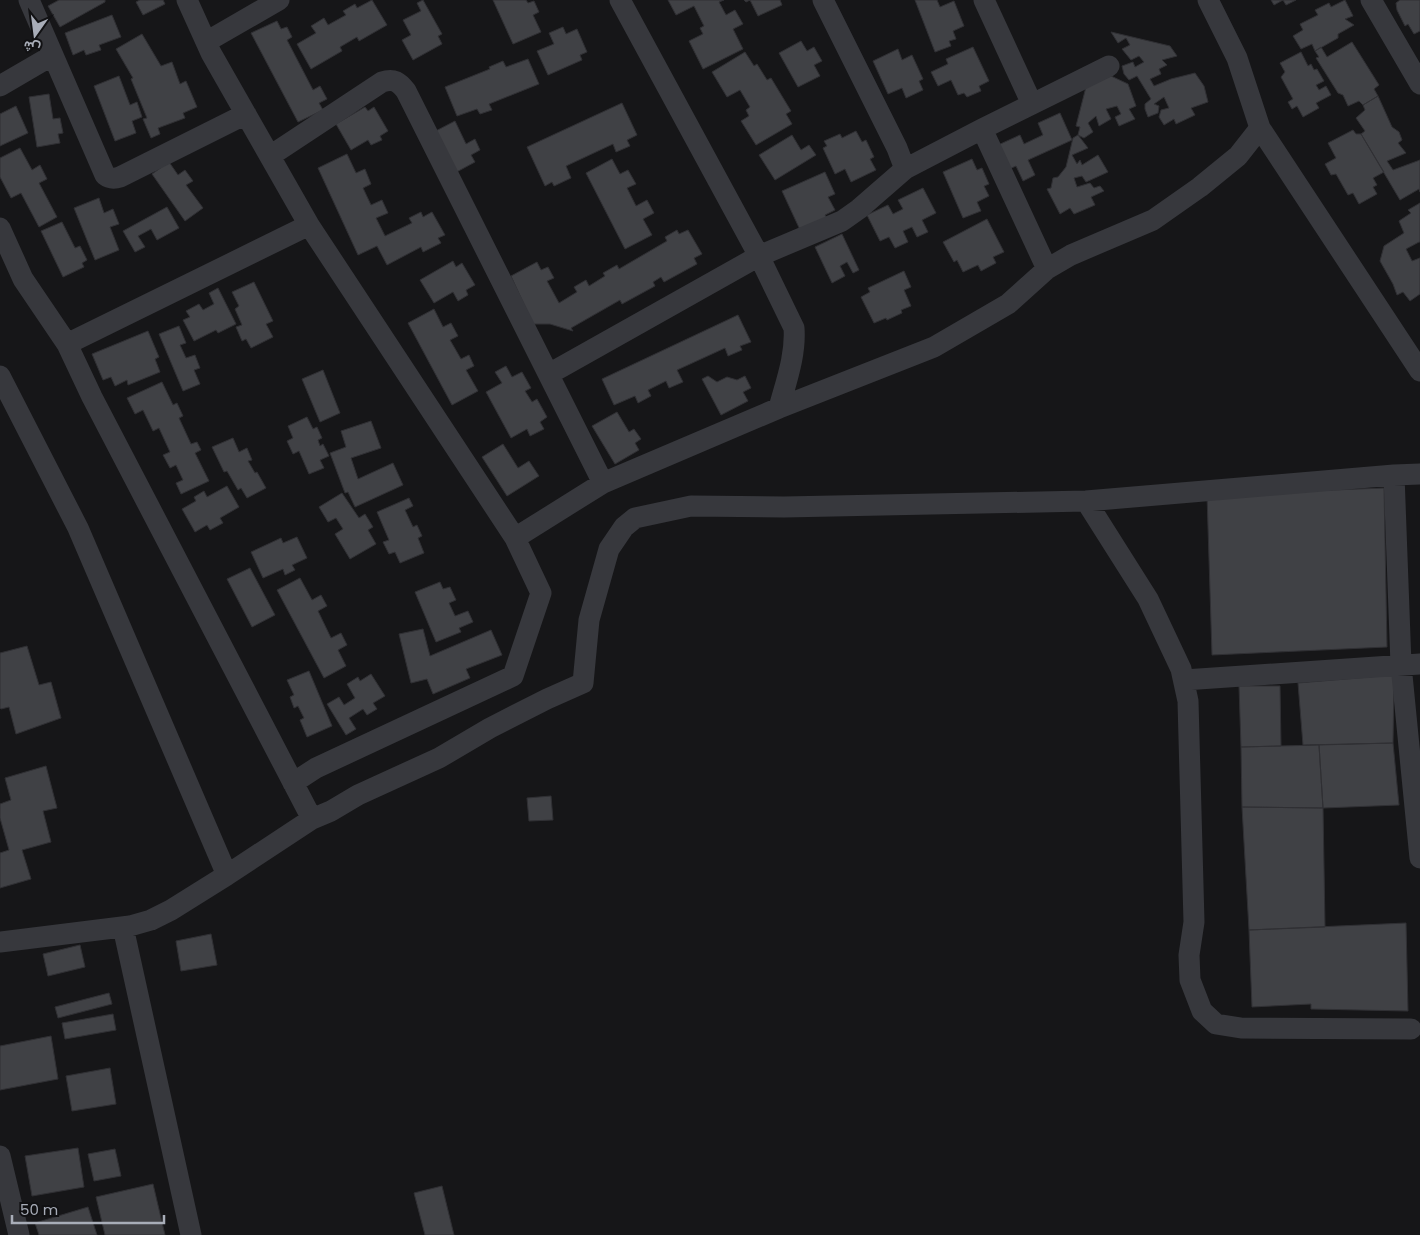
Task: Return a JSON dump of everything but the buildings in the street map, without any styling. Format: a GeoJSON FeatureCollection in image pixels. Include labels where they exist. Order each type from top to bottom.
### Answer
{"type":"FeatureCollection","features":[{"type":"Feature","properties":{"kind":"street"},"geometry":{"type":"LineString","coordinates":[[29,0],[105,175],[109,178],[120,177],[246,114]]}},
{"type":"Feature","properties":{"kind":"street"},"geometry":{"type":"LineString","coordinates":[[187,0],[211,53],[309,225],[515,538],[541,593],[514,676],[316,768],[293,783]]}},
{"type":"Feature","properties":{"kind":"street"},"geometry":{"type":"LineString","coordinates":[[206,42],[279,0]]}},
{"type":"Feature","properties":{"kind":"street"},"geometry":{"type":"LineString","coordinates":[[620,0],[759,256],[794,328],[795,341],[779,408]]}},
{"type":"Feature","properties":{"kind":"street"},"geometry":{"type":"LineString","coordinates":[[823,0],[897,148],[905,169]]}},
{"type":"Feature","properties":{"kind":"street"},"geometry":{"type":"LineString","coordinates":[[984,0],[1032,104]]}},
{"type":"Feature","properties":{"kind":"street"},"geometry":{"type":"LineString","coordinates":[[1208,0],[1237,58],[1260,128],[1420,371]]}},
{"type":"Feature","properties":{"kind":"street"},"geometry":{"type":"LineString","coordinates":[[1371,0],[1420,84]]}},
{"type":"Feature","properties":{"kind":"street"},"geometry":{"type":"LineString","coordinates":[[0,86],[53,55]]}},
{"type":"Feature","properties":{"kind":"street"},"geometry":{"type":"LineString","coordinates":[[549,374],[759,256],[842,221],[859,209],[905,169],[1109,66]]}},
{"type":"Feature","properties":{"kind":"street"},"geometry":{"type":"LineString","coordinates":[[270,156],[382,82],[389,80],[400,82],[603,483]]}},
{"type":"Feature","properties":{"kind":"street"},"geometry":{"type":"LineString","coordinates":[[515,538],[603,483],[779,408],[934,347],[1008,304],[1048,269],[1071,255],[1153,220],[1200,187],[1238,156],[1260,128]]}},
{"type":"Feature","properties":{"kind":"street"},"geometry":{"type":"LineString","coordinates":[[982,129],[1048,269]]}},
{"type":"Feature","properties":{"kind":"street"},"geometry":{"type":"LineString","coordinates":[[67,344],[309,225]]}},
{"type":"Feature","properties":{"kind":"street"},"geometry":{"type":"LineString","coordinates":[[0,228],[8,262],[24,279],[67,344],[97,406],[312,819]]}},
{"type":"Feature","properties":{"kind":"street"},"geometry":{"type":"LineString","coordinates":[[0,376],[78,528],[227,875]]}},
{"type":"Feature","properties":{"kind":"street"},"geometry":{"type":"LineString","coordinates":[[0,942],[123,927],[151,920],[227,875],[312,819],[331,811],[358,795],[439,758],[490,728],[583,683],[589,620],[609,549],[624,527],[635,518],[691,506],[784,507],[1086,501],[1420,474]]}},
{"type":"Feature","properties":{"kind":"street"},"geometry":{"type":"LineString","coordinates":[[1394,475],[1410,664],[1420,858]]}},
{"type":"Feature","properties":{"kind":"street"},"geometry":{"type":"LineString","coordinates":[[1086,501],[1148,599],[1181,669],[1184,680],[1188,701],[1194,922],[1189,955],[1190,980],[1202,1011],[1216,1024],[1240,1028],[1417,1026]]}},
{"type":"Feature","properties":{"kind":"street"},"geometry":{"type":"LineString","coordinates":[[1184,680],[1410,664]]}},
{"type":"Feature","properties":{"kind":"street"},"geometry":{"type":"LineString","coordinates":[[123,927],[191,1235]]}},
{"type":"Feature","properties":{"kind":"street"},"geometry":{"type":"LineString","coordinates":[[0,1156],[19,1235]]}}]}
